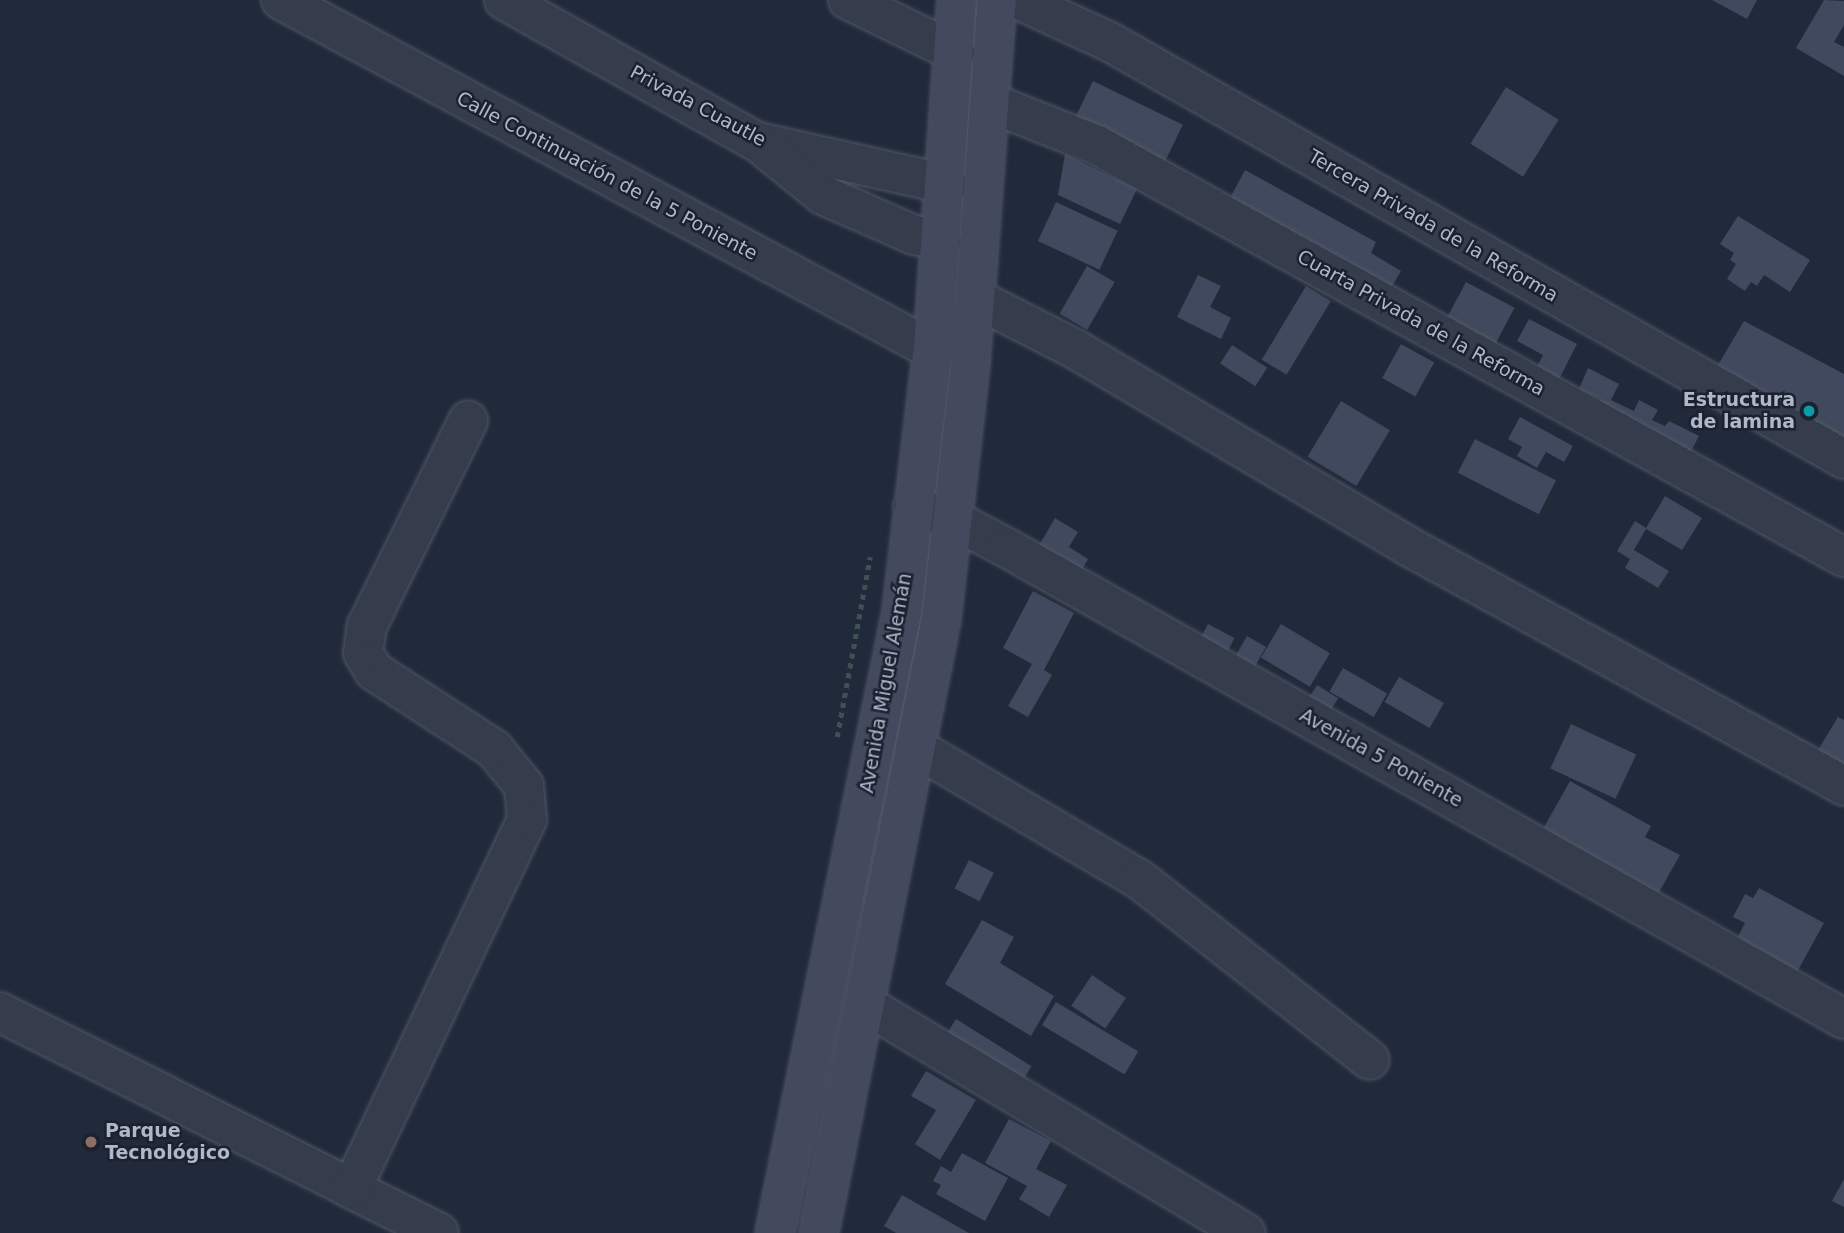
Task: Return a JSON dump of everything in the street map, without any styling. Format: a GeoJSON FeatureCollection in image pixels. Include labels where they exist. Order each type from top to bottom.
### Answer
{"type":"FeatureCollection","features":[{"type":"Feature","properties":{"kind":"main road","name":"Avenida Miguel Alemán"},"geometry":{"type":"LineString","coordinates":[[775,1233],[902,612],[933,350],[947,184],[957,0]]}},
{"type":"Feature","properties":{"kind":"main road"},"geometry":{"type":"LineString","coordinates":[[819,1233],[918,749],[954,520],[991,103],[996,0]]}},
{"type":"Feature","properties":{"kind":"street","name":"Calle Continuación de la 5 Poniente"},"geometry":{"type":"LineString","coordinates":[[281,0],[933,350]]}},
{"type":"Feature","properties":{"kind":"street","name":"Privada Cuautle"},"geometry":{"type":"LineString","coordinates":[[504,0],[757,142],[947,184]]}},
{"type":"Feature","properties":{"kind":"street"},"geometry":{"type":"LineString","coordinates":[[848,0],[955,52]]}},
{"type":"Feature","properties":{"kind":"street","name":"Tercera Privada de la Reforma"},"geometry":{"type":"LineString","coordinates":[[1019,0],[1110,42],[1844,459]]}},
{"type":"Feature","properties":{"kind":"street","name":"Cuarta Privada de la Reforma"},"geometry":{"type":"LineString","coordinates":[[991,103],[1097,145],[1844,556]]}},
{"type":"Feature","properties":{"kind":"street"},"geometry":{"type":"LineString","coordinates":[[757,142],[823,195],[914,234],[942,240]]}},
{"type":"Feature","properties":{"kind":"street"},"geometry":{"type":"LineString","coordinates":[[975,298],[1075,349],[1408,546],[1844,786]]}},
{"type":"Feature","properties":{"kind":"street"},"geometry":{"type":"LineString","coordinates":[[352,1188],[527,820],[524,786],[494,749],[374,671],[363,653],[367,625],[468,421]]}},
{"type":"Feature","properties":{"kind":"street","name":"Avenida 5 Poniente"},"geometry":{"type":"LineString","coordinates":[[914,507],[954,520],[1844,1019]]}},
{"type":"Feature","properties":{"kind":"street"},"geometry":{"type":"LineString","coordinates":[[918,749],[1139,879],[1370,1060]]}},
{"type":"Feature","properties":{"kind":"street"},"geometry":{"type":"LineString","coordinates":[[866,1005],[1246,1233]]}},
{"type":"Feature","properties":{"kind":"street"},"geometry":{"type":"LineString","coordinates":[[0,1012],[439,1233]]}},
{"type":"Feature","properties":{"kind":"path"},"geometry":{"type":"LineString","coordinates":[[834,752],[872,545]]}},
{"type":"Feature","properties":{"kind":"building"},"geometry":{"type":"Polygon","coordinates":[[[1712,0],[1757,0],[1747,19],[1712,0]]]}},
{"type":"Feature","properties":{"kind":"building"},"geometry":{"type":"Polygon","coordinates":[[[1824,0],[1844,1],[1844,25],[1834,42],[1844,47],[1844,76],[1796,48],[1824,0]]]}},
{"type":"Feature","properties":{"kind":"building"},"geometry":{"type":"Polygon","coordinates":[[[1093,81],[1183,125],[1160,172],[1070,128],[1093,81]]]}},
{"type":"Feature","properties":{"kind":"building"},"geometry":{"type":"Polygon","coordinates":[[[1506,87],[1559,120],[1523,177],[1470,144],[1506,87]]]}},
{"type":"Feature","properties":{"kind":"building"},"geometry":{"type":"Polygon","coordinates":[[[1065,154],[1137,189],[1120,224],[1058,195],[1065,154]]]}},
{"type":"Feature","properties":{"kind":"building"},"geometry":{"type":"Polygon","coordinates":[[[1245,170],[1376,242],[1371,253],[1401,271],[1384,300],[1223,211],[1245,170]]]}},
{"type":"Feature","properties":{"kind":"building"},"geometry":{"type":"Polygon","coordinates":[[[1056,202],[1118,231],[1099,270],[1038,241],[1056,202]]]}},
{"type":"Feature","properties":{"kind":"building"},"geometry":{"type":"Polygon","coordinates":[[[1738,216],[1810,260],[1790,292],[1764,275],[1757,286],[1751,282],[1745,291],[1727,279],[1736,264],[1730,260],[1734,253],[1720,244],[1738,216]]]}},
{"type":"Feature","properties":{"kind":"building"},"geometry":{"type":"Polygon","coordinates":[[[1087,266],[1115,282],[1087,330],[1060,314],[1087,266]]]}},
{"type":"Feature","properties":{"kind":"building"},"geometry":{"type":"Polygon","coordinates":[[[1198,275],[1221,286],[1210,307],[1231,318],[1221,339],[1177,317],[1198,275]]]}},
{"type":"Feature","properties":{"kind":"building"},"geometry":{"type":"Polygon","coordinates":[[[1466,282],[1515,308],[1489,356],[1440,331],[1466,282]]]}},
{"type":"Feature","properties":{"kind":"building"},"geometry":{"type":"Polygon","coordinates":[[[1306,286],[1331,301],[1287,375],[1262,360],[1306,286]]]}},
{"type":"Feature","properties":{"kind":"building"},"geometry":{"type":"Polygon","coordinates":[[[1529,319],[1577,344],[1553,391],[1530,380],[1543,355],[1517,341],[1529,319]]]}},
{"type":"Feature","properties":{"kind":"building","name":"Estructura de lamina"},"geometry":{"type":"Polygon","coordinates":[[[1744,321],[1844,374],[1844,448],[1712,375],[1744,321]]]}},
{"type":"Feature","properties":{"kind":"building"},"geometry":{"type":"Polygon","coordinates":[[[1401,344],[1434,362],[1415,397],[1382,378],[1401,344]]]}},
{"type":"Feature","properties":{"kind":"building"},"geometry":{"type":"Polygon","coordinates":[[[1232,345],[1267,368],[1255,386],[1220,363],[1232,345]]]}},
{"type":"Feature","properties":{"kind":"building"},"geometry":{"type":"Polygon","coordinates":[[[1588,368],[1619,384],[1611,400],[1634,411],[1639,400],[1658,410],[1652,420],[1665,426],[1669,421],[1699,436],[1685,463],[1594,412],[1601,399],[1579,389],[1588,368]]]}},
{"type":"Feature","properties":{"kind":"building"},"geometry":{"type":"Polygon","coordinates":[[[1341,401],[1390,430],[1356,486],[1308,457],[1341,401]]]}},
{"type":"Feature","properties":{"kind":"building"},"geometry":{"type":"Polygon","coordinates":[[[1520,417],[1573,446],[1564,462],[1546,452],[1537,468],[1517,456],[1522,447],[1508,439],[1520,417]]]}},
{"type":"Feature","properties":{"kind":"building"},"geometry":{"type":"Polygon","coordinates":[[[1475,439],[1556,480],[1539,514],[1458,473],[1475,439]]]}},
{"type":"Feature","properties":{"kind":"building"},"geometry":{"type":"Polygon","coordinates":[[[1665,496],[1702,518],[1682,550],[1646,529],[1634,550],[1669,571],[1658,588],[1625,568],[1630,559],[1617,551],[1635,521],[1646,528],[1665,496]]]}},
{"type":"Feature","properties":{"kind":"building"},"geometry":{"type":"Polygon","coordinates":[[[1055,518],[1078,532],[1069,547],[1088,559],[1079,575],[1037,549],[1055,518]]]}},
{"type":"Feature","properties":{"kind":"building"},"geometry":{"type":"Polygon","coordinates":[[[1033,591],[1074,613],[1044,670],[1052,675],[1028,717],[1008,706],[1032,664],[1003,648],[1033,591]]]}},
{"type":"Feature","properties":{"kind":"building"},"geometry":{"type":"Polygon","coordinates":[[[1208,624],[1234,638],[1225,657],[1198,643],[1208,624]]]}},
{"type":"Feature","properties":{"kind":"building"},"geometry":{"type":"Polygon","coordinates":[[[1281,624],[1330,653],[1310,687],[1261,657],[1281,624]]]}},
{"type":"Feature","properties":{"kind":"building"},"geometry":{"type":"Polygon","coordinates":[[[1247,636],[1266,647],[1254,668],[1235,657],[1247,636]]]}},
{"type":"Feature","properties":{"kind":"building"},"geometry":{"type":"Polygon","coordinates":[[[1343,668],[1387,694],[1374,717],[1330,691],[1343,668]]]}},
{"type":"Feature","properties":{"kind":"building"},"geometry":{"type":"Polygon","coordinates":[[[1399,677],[1444,703],[1430,728],[1384,702],[1399,677]]]}},
{"type":"Feature","properties":{"kind":"building"},"geometry":{"type":"Polygon","coordinates":[[[1317,685],[1338,698],[1327,716],[1306,703],[1317,685]]]}},
{"type":"Feature","properties":{"kind":"building"},"geometry":{"type":"Polygon","coordinates":[[[1838,717],[1844,720],[1844,785],[1789,752],[1798,738],[1818,750],[1838,717]]]}},
{"type":"Feature","properties":{"kind":"building"},"geometry":{"type":"Polygon","coordinates":[[[1571,724],[1636,754],[1616,799],[1550,768],[1571,724]]]}},
{"type":"Feature","properties":{"kind":"building"},"geometry":{"type":"Polygon","coordinates":[[[1570,781],[1651,826],[1645,837],[1680,855],[1658,894],[1543,829],[1570,781]]]}},
{"type":"Feature","properties":{"kind":"building"},"geometry":{"type":"Polygon","coordinates":[[[969,860],[994,873],[979,901],[954,889],[969,860]]]}},
{"type":"Feature","properties":{"kind":"building"},"geometry":{"type":"Polygon","coordinates":[[[1759,888],[1824,923],[1797,972],[1736,940],[1745,923],[1733,917],[1745,894],[1753,898],[1759,888]]]}},
{"type":"Feature","properties":{"kind":"building"},"geometry":{"type":"Polygon","coordinates":[[[982,920],[1014,937],[1000,963],[1054,996],[1031,1036],[945,984],[982,920]]]}},
{"type":"Feature","properties":{"kind":"building"},"geometry":{"type":"Polygon","coordinates":[[[1092,975],[1126,998],[1105,1029],[1071,1006],[1092,975]]]}},
{"type":"Feature","properties":{"kind":"building"},"geometry":{"type":"Polygon","coordinates":[[[1056,1002],[1138,1051],[1124,1075],[1042,1025],[1056,1002]]]}},
{"type":"Feature","properties":{"kind":"building"},"geometry":{"type":"Polygon","coordinates":[[[956,1019],[1031,1066],[1013,1096],[937,1049],[956,1019]]]}},
{"type":"Feature","properties":{"kind":"building"},"geometry":{"type":"Polygon","coordinates":[[[926,1071],[976,1100],[940,1160],[915,1144],[936,1110],[911,1096],[926,1071]]]}},
{"type":"Feature","properties":{"kind":"building"},"geometry":{"type":"Polygon","coordinates":[[[1009,1119],[1051,1141],[1036,1169],[1067,1185],[1049,1217],[1019,1199],[1027,1186],[985,1163],[1009,1119]]]}},
{"type":"Feature","properties":{"kind":"building"},"geometry":{"type":"Polygon","coordinates":[[[962,1153],[1008,1178],[985,1221],[936,1194],[941,1185],[933,1181],[941,1166],[951,1172],[962,1153]]]}},
{"type":"Feature","properties":{"kind":"building"},"geometry":{"type":"Polygon","coordinates":[[[1844,1179],[1844,1207],[1832,1201],[1844,1179]]]}},
{"type":"Feature","properties":{"kind":"building"},"geometry":{"type":"Polygon","coordinates":[[[902,1195],[969,1233],[896,1233],[884,1226],[902,1195]]]}},
{"type":"Feature","properties":{"kind":"place","name":"Estructura de lamina"},"geometry":{"type":"Point","coordinates":[1809,411]}},
{"type":"Feature","properties":{"kind":"place","name":"Parque Tecnológico"},"geometry":{"type":"Point","coordinates":[91,1142]}}]}
